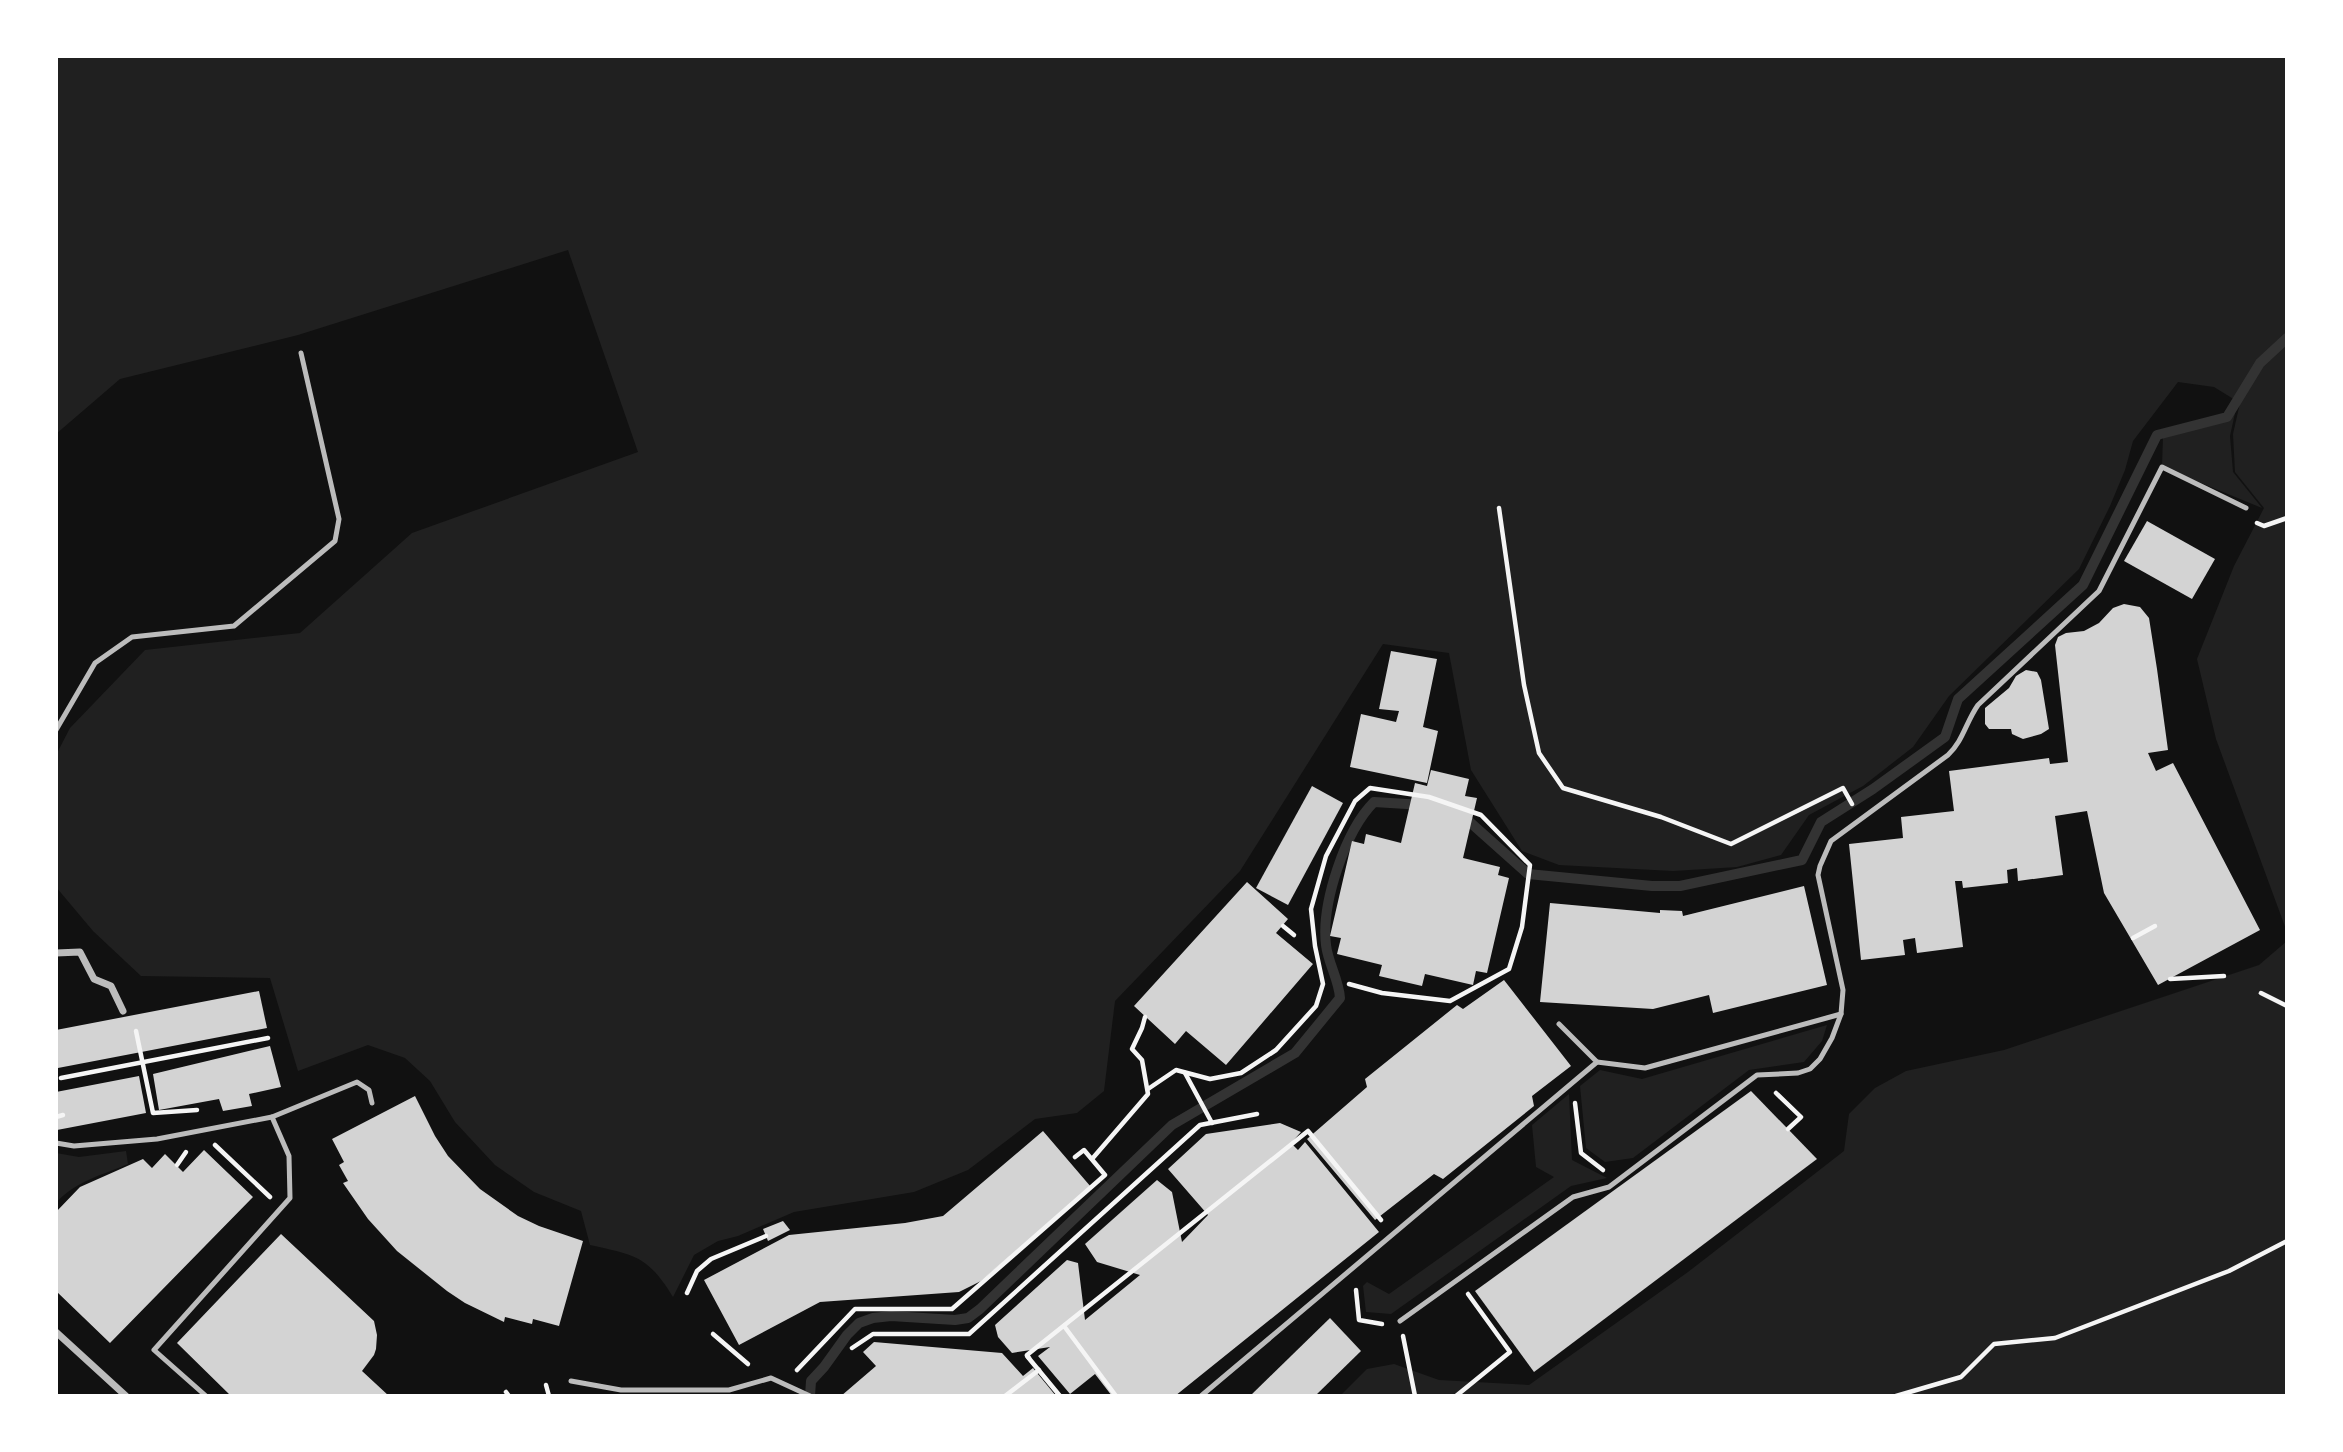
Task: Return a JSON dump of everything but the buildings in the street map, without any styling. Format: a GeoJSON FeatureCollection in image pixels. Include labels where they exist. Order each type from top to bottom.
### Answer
{"type":"FeatureCollection","features":[{"type":"Feature","properties":{"kind":"street"},"geometry":{"type":"LineString","coordinates":[[56,953],[80,952],[94,979],[111,986],[123,1011]]}},
{"type":"Feature","properties":{"kind":"street"},"geometry":{"type":"LineString","coordinates":[[56,1332],[126,1396]]}},
{"type":"Feature","properties":{"kind":"lane"},"geometry":{"type":"LineString","coordinates":[[56,730],[95,663],[132,636],[234,626],[335,541],[340,519],[301,353]]}},
{"type":"Feature","properties":{"kind":"lane"},"geometry":{"type":"LineString","coordinates":[[1400,1321],[1573,1197],[1609,1187],[1758,1075],[1798,1073],[1810,1069],[1820,1059],[1832,1038],[1841,1014],[1843,990],[1818,876],[1831,841],[1958,746],[1969,718],[1978,705],[2099,591],[2162,467],[2245,508]]}},
{"type":"Feature","properties":{"kind":"lane"},"geometry":{"type":"LineString","coordinates":[[1559,1024],[1597,1062],[1645,1068],[1841,1014]]}},
{"type":"Feature","properties":{"kind":"lane"},"geometry":{"type":"LineString","coordinates":[[1201,1396],[1597,1062]]}},
{"type":"Feature","properties":{"kind":"lane"},"geometry":{"type":"LineString","coordinates":[[56,1143],[74,1146],[157,1139],[272,1117],[357,1082],[369,1090],[372,1103]]}},
{"type":"Feature","properties":{"kind":"lane"},"geometry":{"type":"LineString","coordinates":[[206,1396],[154,1350],[290,1198],[289,1156],[272,1117]]}},
{"type":"Feature","properties":{"kind":"lane"},"geometry":{"type":"LineString","coordinates":[[571,1381],[621,1390],[729,1390],[771,1378],[810,1396]]}},
{"type":"Feature","properties":{"kind":"path"},"geometry":{"type":"LineString","coordinates":[[1499,508],[1524,685],[1536,742],[1539,753],[1563,788],[1661,817],[1731,844],[1843,788],[1860,820]]}},
{"type":"Feature","properties":{"kind":"path"},"geometry":{"type":"LineString","coordinates":[[1147,1089],[1176,1070],[1210,1079],[1241,1073],[1276,1050],[1315,1006],[1323,984],[1311,909],[1326,856],[1354,801],[1370,788],[1429,797],[1482,815],[1530,865],[1522,928],[1509,969],[1450,1001],[1382,993],[1349,984]]}},
{"type":"Feature","properties":{"kind":"path"},"geometry":{"type":"LineString","coordinates":[[1283,926],[1294,935]]}},
{"type":"Feature","properties":{"kind":"path"},"geometry":{"type":"LineString","coordinates":[[2133,938],[2155,926]]}},
{"type":"Feature","properties":{"kind":"path"},"geometry":{"type":"LineString","coordinates":[[2170,979],[2224,976]]}},
{"type":"Feature","properties":{"kind":"path"},"geometry":{"type":"LineString","coordinates":[[2261,993],[2287,1006]]}},
{"type":"Feature","properties":{"kind":"path"},"geometry":{"type":"LineString","coordinates":[[1092,1159],[1148,1094],[1142,1060],[1132,1049],[1144,1017]]}},
{"type":"Feature","properties":{"kind":"path"},"geometry":{"type":"LineString","coordinates":[[136,1031],[153,1113],[204,1110]]}},
{"type":"Feature","properties":{"kind":"path"},"geometry":{"type":"LineString","coordinates":[[61,1078],[268,1038]]}},
{"type":"Feature","properties":{"kind":"path"},"geometry":{"type":"LineString","coordinates":[[1184,1072],[1212,1123]]}},
{"type":"Feature","properties":{"kind":"path"},"geometry":{"type":"LineString","coordinates":[[1758,1075],[1801,1117],[1787,1129]]}},
{"type":"Feature","properties":{"kind":"path"},"geometry":{"type":"LineString","coordinates":[[1574,1094],[1581,1153],[1601,1170],[1635,1167]]}},
{"type":"Feature","properties":{"kind":"path"},"geometry":{"type":"LineString","coordinates":[[852,1348],[873,1334],[969,1334],[1200,1125],[1257,1114]]}},
{"type":"Feature","properties":{"kind":"path"},"geometry":{"type":"LineString","coordinates":[[56,1117],[64,1115]]}},
{"type":"Feature","properties":{"kind":"path"},"geometry":{"type":"LineString","coordinates":[[1060,1396],[1027,1355],[1308,1131],[1393,1235]]}},
{"type":"Feature","properties":{"kind":"path"},"geometry":{"type":"LineString","coordinates":[[796,1371],[855,1310],[952,1310],[1105,1175],[1084,1150],[1075,1157]]}},
{"type":"Feature","properties":{"kind":"path"},"geometry":{"type":"LineString","coordinates":[[231,1160],[282,1208]]}},
{"type":"Feature","properties":{"kind":"path"},"geometry":{"type":"LineString","coordinates":[[687,1293],[697,1271],[711,1259],[766,1236]]}},
{"type":"Feature","properties":{"kind":"path"},"geometry":{"type":"LineString","coordinates":[[1896,1396],[1961,1377],[1994,1344],[2055,1338],[2229,1271],[2287,1241]]}},
{"type":"Feature","properties":{"kind":"path"},"geometry":{"type":"LineString","coordinates":[[1456,1396],[1510,1352],[1457,1280]]}},
{"type":"Feature","properties":{"kind":"path"},"geometry":{"type":"LineString","coordinates":[[1355,1281],[1359,1320],[1380,1324],[1400,1321],[1415,1396]]}},
{"type":"Feature","properties":{"kind":"path"},"geometry":{"type":"LineString","coordinates":[[1064,1326],[1116,1396]]}},
{"type":"Feature","properties":{"kind":"path"},"geometry":{"type":"LineString","coordinates":[[713,1334],[748,1364]]}},
{"type":"Feature","properties":{"kind":"path"},"geometry":{"type":"LineString","coordinates":[[1005,1396],[1039,1370]]}},
{"type":"Feature","properties":{"kind":"path"},"geometry":{"type":"LineString","coordinates":[[547,1385],[549,1396]]}},
{"type":"Feature","properties":{"kind":"shaded area"},"geometry":{"type":"Polygon","coordinates":[[[56,56],[2287,56],[2287,932],[2216,739],[2197,659],[2234,566],[2264,508],[2235,472],[2233,434],[2240,403],[2214,387],[2178,382],[2133,441],[2125,470],[2110,506],[2079,569],[1949,696],[1913,747],[1863,786],[1809,815],[1781,855],[1737,867],[1673,871],[1559,865],[1522,851],[1471,770],[1449,653],[1383,644],[1240,871],[1115,1001],[1104,1091],[1077,1113],[1035,1119],[968,1170],[914,1192],[794,1212],[738,1236],[718,1241],[694,1255],[673,1297],[656,1273],[639,1259],[590,1245],[581,1211],[534,1192],[495,1165],[455,1122],[430,1081],[405,1058],[368,1045],[298,1071],[270,978],[141,976],[93,931],[56,887],[56,755],[70,728],[145,650],[300,633],[412,533],[638,452],[568,250],[298,335],[120,379],[56,434],[56,56]]]}},
{"type":"Feature","properties":{"kind":"shaded area"},"geometry":{"type":"Polygon","coordinates":[[[2237,404],[2230,436],[2233,472],[2262,508],[2162,467],[2163,436],[2227,417],[2237,404]]]}},
{"type":"Feature","properties":{"kind":"shaded area"},"geometry":{"type":"Polygon","coordinates":[[[2287,941],[2287,1396],[1340,1396],[1367,1369],[1394,1364],[1439,1380],[1529,1385],[1688,1272],[1844,1151],[1849,1114],[1875,1088],[1906,1071],[2004,1050],[2259,965],[2287,941]]]}},
{"type":"Feature","properties":{"kind":"shaded area"},"geometry":{"type":"Polygon","coordinates":[[[1827,1025],[1822,1041],[1804,1062],[1749,1070],[1633,1158],[1605,1162],[1586,1148],[1580,1086],[1600,1070],[1642,1079],[1827,1025]]]}},
{"type":"Feature","properties":{"kind":"shaded area"},"geometry":{"type":"Polygon","coordinates":[[[1569,1094],[1572,1160],[1607,1178],[1571,1186],[1391,1314],[1366,1312],[1363,1286],[1367,1282],[1389,1294],[1554,1177],[1536,1167],[1532,1125],[1569,1094]]]}},
{"type":"Feature","properties":{"kind":"shaded area"},"geometry":{"type":"Polygon","coordinates":[[[126,1151],[128,1164],[81,1184],[56,1203],[56,1153],[79,1157],[126,1151]]]}},
{"type":"Feature","properties":{"kind":"waterway"},"geometry":{"type":"LineString","coordinates":[[1463,816],[1528,874],[1652,886],[1680,886],[1802,860],[1821,822],[1873,789],[1945,737],[1958,699],[2083,585],[2157,435],[2227,417],[2260,363],[2287,338]]}},
{"type":"Feature","properties":{"kind":"waterway"},"geometry":{"type":"LineString","coordinates":[[810,1396],[811,1381],[859,1323],[891,1316],[955,1320],[968,1318],[1172,1125],[1295,1053],[1340,998],[1327,952],[1325,928],[1331,889],[1354,831],[1374,802],[1423,805]]}}]}
